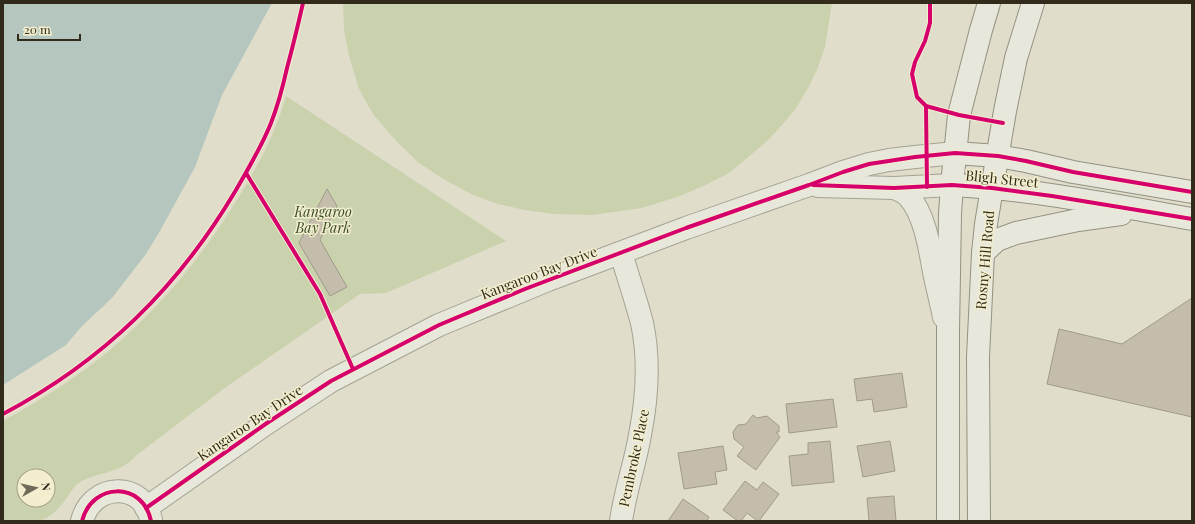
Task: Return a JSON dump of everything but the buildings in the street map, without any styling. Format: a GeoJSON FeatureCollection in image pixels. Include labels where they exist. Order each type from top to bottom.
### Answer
{"type":"FeatureCollection","features":[{"type":"Feature","properties":{"kind":"street"},"geometry":{"type":"LineString","coordinates":[[948,521],[948,332],[950,214],[952,186],[959,115],[989,3]]}},
{"type":"Feature","properties":{"kind":"street","name":"Rosny Hill Road"},"geometry":{"type":"LineString","coordinates":[[979,521],[978,357],[983,253],[1005,111],[1016,58],[1033,3]]}},
{"type":"Feature","properties":{"kind":"street","name":"Bligh Street"},"geometry":{"type":"LineString","coordinates":[[955,154],[998,156],[1073,172],[1192,192]]}},
{"type":"Feature","properties":{"kind":"street","name":"Kangaroo Bay Drive"},"geometry":{"type":"LineString","coordinates":[[149,514],[267,423],[331,381],[439,325],[525,289],[686,228],[843,172],[869,164],[915,157],[955,154]]}},
{"type":"Feature","properties":{"kind":"street","name":"Bligh Street"},"geometry":{"type":"LineString","coordinates":[[809,185],[894,188],[952,186],[992,188],[1052,196],[1192,219]]}},
{"type":"Feature","properties":{"kind":"street"},"geometry":{"type":"LineString","coordinates":[[894,188],[900,190],[911,199],[922,221],[948,332]]}},
{"type":"Feature","properties":{"kind":"street"},"geometry":{"type":"LineString","coordinates":[[983,253],[997,240],[1016,232],[1102,216],[1154,212]]}},
{"type":"Feature","properties":{"kind":"street","name":"Pembroke Place"},"geometry":{"type":"LineString","coordinates":[[621,253],[642,323],[645,341],[646,380],[646,400],[640,435],[621,521]]}},
{"type":"Feature","properties":{"kind":"street"},"geometry":{"type":"LineString","coordinates":[[82,521],[86,509],[93,500],[102,494],[113,491],[125,492],[135,496],[144,504],[149,514]]}},
{"type":"Feature","properties":{"kind":"green space"},"geometry":{"type":"Polygon","coordinates":[[[343,3],[832,3],[825,47],[817,70],[796,108],[766,142],[729,173],[680,196],[642,208],[592,215],[554,214],[498,204],[471,194],[445,180],[419,163],[396,141],[373,114],[359,89],[349,56],[344,30],[343,3]]]}},
{"type":"Feature","properties":{"kind":"green space","name":"Kangaroo Bay Park"},"geometry":{"type":"Polygon","coordinates":[[[286,96],[506,241],[386,293],[360,294],[222,390],[125,465],[112,471],[91,477],[75,486],[59,507],[48,517],[38,521],[3,521],[3,421],[59,388],[86,369],[111,349],[148,315],[198,258],[227,216],[269,143],[286,96]]]}},
{"type":"Feature","properties":{"kind":"shaded area"},"geometry":{"type":"Polygon","coordinates":[[[3,3],[272,3],[222,95],[195,167],[146,254],[112,298],[81,327],[66,345],[3,385],[3,3]]]}},
{"type":"Feature","properties":{"kind":"cycle path"},"geometry":{"type":"LineString","coordinates":[[3,414],[39,393],[105,346],[135,319],[163,290],[189,259],[213,226],[236,190],[255,157],[267,132],[280,96],[303,3]]}},
{"type":"Feature","properties":{"kind":"cycle path"},"geometry":{"type":"LineString","coordinates":[[930,3],[930,23],[925,41],[915,62],[912,74],[917,97],[926,106],[959,115],[1003,123]]}},
{"type":"Feature","properties":{"kind":"cycle path"},"geometry":{"type":"LineString","coordinates":[[926,106],[927,187]]}},
{"type":"Feature","properties":{"kind":"cycle path"},"geometry":{"type":"LineString","coordinates":[[146,508],[267,423],[331,381],[439,325],[525,289],[686,228],[869,164],[955,153],[998,156],[1073,172],[1192,192]]}},
{"type":"Feature","properties":{"kind":"cycle path"},"geometry":{"type":"LineString","coordinates":[[246,173],[320,294],[353,369]]}},
{"type":"Feature","properties":{"kind":"cycle path"},"geometry":{"type":"LineString","coordinates":[[813,185],[894,188],[952,185],[992,188],[1052,196],[1192,219]]}},
{"type":"Feature","properties":{"kind":"cycle path"},"geometry":{"type":"LineString","coordinates":[[82,521],[88,508],[96,499],[106,493],[117,491],[128,493],[138,499],[146,508],[151,521]]}}]}
